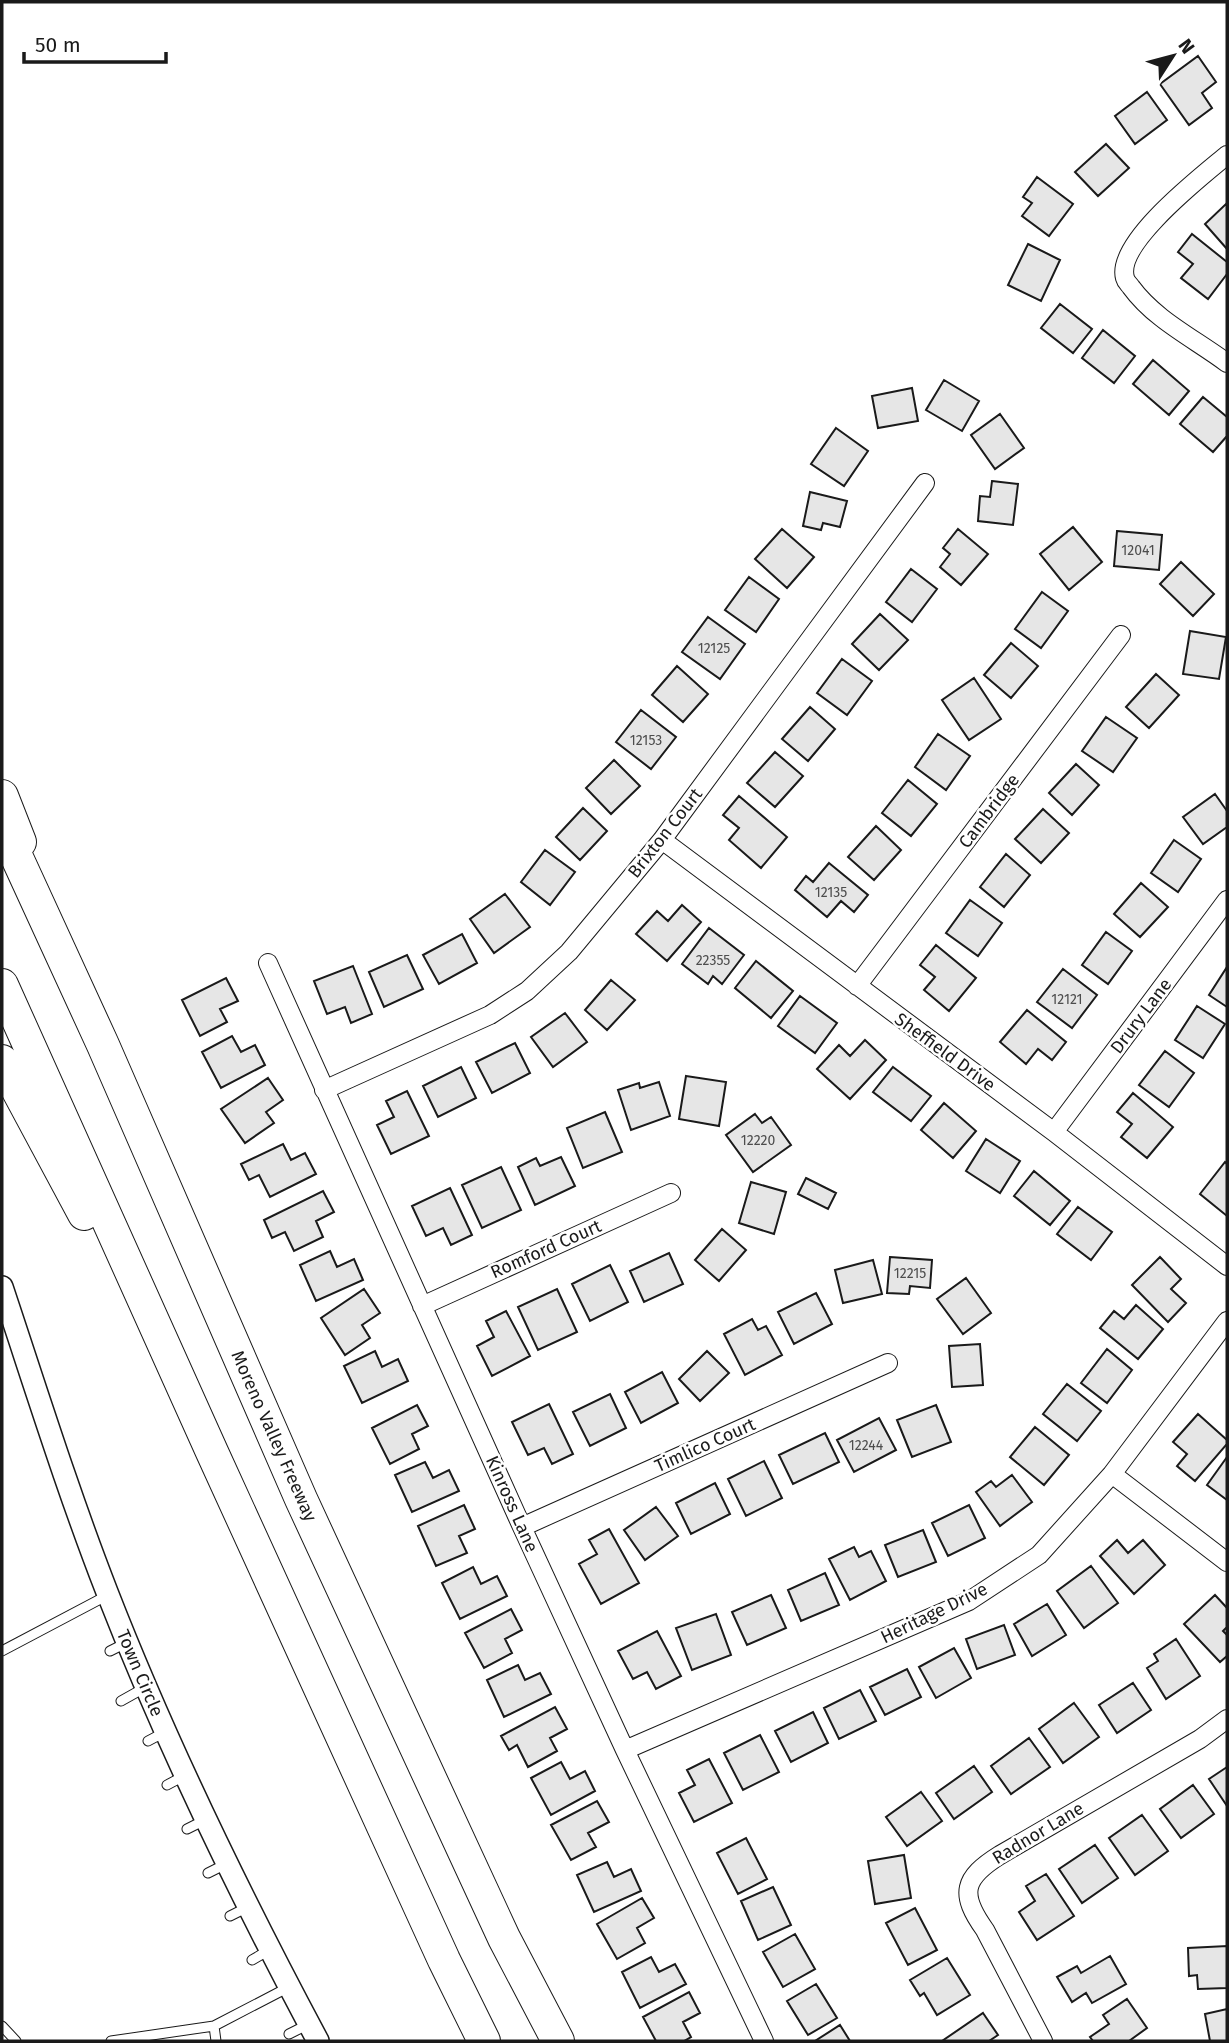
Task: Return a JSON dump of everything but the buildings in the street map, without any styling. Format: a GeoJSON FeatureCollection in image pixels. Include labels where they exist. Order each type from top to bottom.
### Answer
{"type":"FeatureCollection","features":[{"type":"Feature","properties":{"kind":"highway"},"geometry":{"type":"LineString","coordinates":[[2,796],[103,1045]]}},
{"type":"Feature","properties":{"kind":"highway","name":"Moreno Valley Freeway"},"geometry":{"type":"LineString","coordinates":[[2,825],[103,1045],[301,1499],[504,1938],[558,2041]]}},
{"type":"Feature","properties":{"kind":"highway"},"geometry":{"type":"LineString","coordinates":[[2,985],[212,1452],[438,1947],[484,2041]]}},
{"type":"Feature","properties":{"kind":"highway"},"geometry":{"type":"LineString","coordinates":[[2,1061],[212,1452]]}},
{"type":"Feature","properties":{"kind":"street"},"geometry":{"type":"LineString","coordinates":[[1227,155],[1154,219],[1126,256],[1125,278],[1138,297],[1155,312],[1227,363]]}},
{"type":"Feature","properties":{"kind":"street","name":"Brixton Court"},"geometry":{"type":"LineString","coordinates":[[324,1090],[489,1015],[527,991],[569,952],[662,839],[925,482]]}},
{"type":"Feature","properties":{"kind":"street","name":"Cambridge"},"geometry":{"type":"LineString","coordinates":[[857,986],[1121,635]]}},
{"type":"Feature","properties":{"kind":"street","name":"Sheffield Drive"},"geometry":{"type":"LineString","coordinates":[[662,839],[1054,1132],[1227,1266]]}},
{"type":"Feature","properties":{"kind":"street","name":"Drury Lane"},"geometry":{"type":"LineString","coordinates":[[1054,1132],[1227,900]]}},
{"type":"Feature","properties":{"kind":"street","name":"Kinross Lane"},"geometry":{"type":"LineString","coordinates":[[268,963],[522,1528],[764,2041]]}},
{"type":"Feature","properties":{"kind":"street","name":"Romford Court"},"geometry":{"type":"LineString","coordinates":[[422,1306],[671,1193]]}},
{"type":"Feature","properties":{"kind":"street","name":"Town Circle"},"geometry":{"type":"LineString","coordinates":[[2,1287],[45,1421],[108,1595],[119,1646],[146,1687],[157,1736],[217,1868],[261,1955],[289,1987],[314,2032]]}},
{"type":"Feature","properties":{"kind":"street","name":"Heritage Drive"},"geometry":{"type":"LineString","coordinates":[[625,1750],[969,1601],[1040,1555],[1112,1474],[1227,1321]]}},
{"type":"Feature","properties":{"kind":"street","name":"Timlico Court"},"geometry":{"type":"LineString","coordinates":[[522,1528],[888,1363]]}},
{"type":"Feature","properties":{"kind":"street"},"geometry":{"type":"LineString","coordinates":[[1112,1474],[1227,1562]]}},
{"type":"Feature","properties":{"kind":"street","name":"Radnor Lane"},"geometry":{"type":"LineString","coordinates":[[1043,2041],[985,1930],[973,1914],[968,1899],[971,1880],[981,1867],[1000,1855],[1200,1740],[1227,1719]]}},
{"type":"Feature","properties":{"kind":"lane"},"geometry":{"type":"LineString","coordinates":[[2,1651],[108,1595]]}},
{"type":"Feature","properties":{"kind":"lane"},"geometry":{"type":"LineString","coordinates":[[121,1700],[146,1687]]}},
{"type":"Feature","properties":{"kind":"lane"},"geometry":{"type":"LineString","coordinates":[[111,2041],[214,2026],[289,1987]]}},
{"type":"Feature","properties":{"kind":"lane"},"geometry":{"type":"LineString","coordinates":[[2,2026],[16,2041]]}},
{"type":"Feature","properties":{"kind":"lane"},"geometry":{"type":"LineString","coordinates":[[214,2026],[216,2041]]}},
{"type":"Feature","properties":{"kind":"lane"},"geometry":{"type":"LineString","coordinates":[[289,2034],[314,2032]]}}]}
